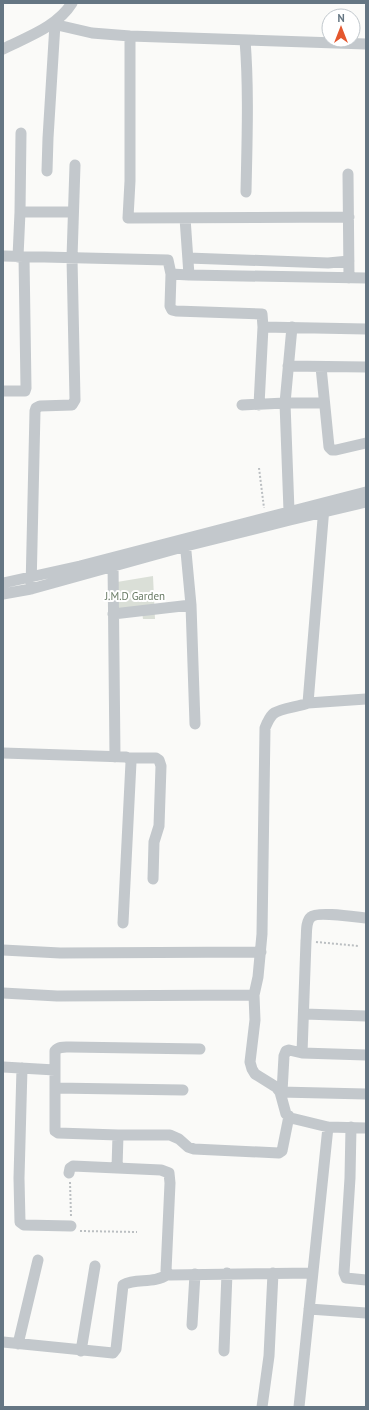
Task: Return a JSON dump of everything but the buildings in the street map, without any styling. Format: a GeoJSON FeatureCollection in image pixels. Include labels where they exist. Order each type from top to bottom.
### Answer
{"type":"FeatureCollection","features":[{"type":"Feature","properties":{"kind":"street"},"geometry":{"type":"LineString","coordinates":[[3,49],[54,24],[72,3]]}},
{"type":"Feature","properties":{"kind":"street"},"geometry":{"type":"LineString","coordinates":[[54,24],[92,33],[130,36],[366,44]]}},
{"type":"Feature","properties":{"kind":"street"},"geometry":{"type":"LineString","coordinates":[[47,171],[54,24]]}},
{"type":"Feature","properties":{"kind":"street"},"geometry":{"type":"LineString","coordinates":[[130,36],[130,181],[128,218],[349,218]]}},
{"type":"Feature","properties":{"kind":"street"},"geometry":{"type":"LineString","coordinates":[[245,40],[247,60],[248,125],[246,192]]}},
{"type":"Feature","properties":{"kind":"street"},"geometry":{"type":"LineString","coordinates":[[3,391],[22,392],[25,391],[26,388],[20,212],[21,133]]}},
{"type":"Feature","properties":{"kind":"street"},"geometry":{"type":"LineString","coordinates":[[31,589],[35,411],[36,408],[40,406],[72,405],[75,400],[72,258],[75,165]]}},
{"type":"Feature","properties":{"kind":"street"},"geometry":{"type":"LineString","coordinates":[[348,174],[349,278]]}},
{"type":"Feature","properties":{"kind":"street"},"geometry":{"type":"LineString","coordinates":[[20,212],[73,212]]}},
{"type":"Feature","properties":{"kind":"street"},"geometry":{"type":"LineString","coordinates":[[185,218],[189,275]]}},
{"type":"Feature","properties":{"kind":"street"},"geometry":{"type":"LineString","coordinates":[[3,256],[167,260],[170,262],[170,306],[173,311],[262,315],[263,327],[259,404]]}},
{"type":"Feature","properties":{"kind":"street"},"geometry":{"type":"LineString","coordinates":[[188,258],[328,263],[349,261]]}},
{"type":"Feature","properties":{"kind":"street"},"geometry":{"type":"LineString","coordinates":[[171,274],[366,278]]}},
{"type":"Feature","properties":{"kind":"street"},"geometry":{"type":"LineString","coordinates":[[263,327],[366,329]]}},
{"type":"Feature","properties":{"kind":"street"},"geometry":{"type":"LineString","coordinates":[[289,511],[285,403],[292,327]]}},
{"type":"Feature","properties":{"kind":"street"},"geometry":{"type":"LineString","coordinates":[[288,366],[366,366]]}},
{"type":"Feature","properties":{"kind":"street"},"geometry":{"type":"LineString","coordinates":[[321,366],[330,448],[336,450],[366,443]]}},
{"type":"Feature","properties":{"kind":"street"},"geometry":{"type":"LineString","coordinates":[[242,405],[324,403]]}},
{"type":"Feature","properties":{"kind":"street"},"geometry":{"type":"LineString","coordinates":[[186,542],[290,520],[366,492]]}},
{"type":"Feature","properties":{"kind":"street"},"geometry":{"type":"LineString","coordinates":[[3,594],[31,589],[113,562],[186,542],[264,517],[289,511],[366,502]]}},
{"type":"Feature","properties":{"kind":"street"},"geometry":{"type":"LineString","coordinates":[[308,703],[324,507]]}},
{"type":"Feature","properties":{"kind":"street"},"geometry":{"type":"LineString","coordinates":[[186,542],[195,724]]}},
{"type":"Feature","properties":{"kind":"street"},"geometry":{"type":"LineString","coordinates":[[3,584],[31,577],[113,562]]}},
{"type":"Feature","properties":{"kind":"street"},"geometry":{"type":"LineString","coordinates":[[113,562],[115,757]]}},
{"type":"Feature","properties":{"kind":"street"},"geometry":{"type":"LineString","coordinates":[[113,614],[190,605]]}},
{"type":"Feature","properties":{"kind":"street"},"geometry":{"type":"LineString","coordinates":[[366,699],[308,703],[299,707],[288,708],[274,713],[269,719],[265,728],[262,934],[258,977],[254,995],[255,1020],[250,1062],[255,1074],[276,1087],[281,1092],[366,1094]]}},
{"type":"Feature","properties":{"kind":"street"},"geometry":{"type":"LineString","coordinates":[[3,752],[156,758],[159,760],[161,766],[159,826],[154,842],[153,879]]}},
{"type":"Feature","properties":{"kind":"street"},"geometry":{"type":"LineString","coordinates":[[123,923],[131,762],[128,758]]}},
{"type":"Feature","properties":{"kind":"street"},"geometry":{"type":"LineString","coordinates":[[302,1053],[307,923],[311,917],[315,915],[340,915],[366,918]]}},
{"type":"Feature","properties":{"kind":"street"},"geometry":{"type":"LineString","coordinates":[[3,950],[60,954],[261,952]]}},
{"type":"Feature","properties":{"kind":"street"},"geometry":{"type":"LineString","coordinates":[[3,993],[57,996],[254,995]]}},
{"type":"Feature","properties":{"kind":"street"},"geometry":{"type":"LineString","coordinates":[[304,1014],[366,1016]]}},
{"type":"Feature","properties":{"kind":"street"},"geometry":{"type":"LineString","coordinates":[[200,1049],[61,1047],[55,1051],[55,1131],[118,1135],[170,1135],[179,1139],[188,1147],[194,1149],[279,1153],[282,1151],[288,1116],[286,1114],[281,1092],[285,1053],[288,1050],[302,1053],[366,1055]]}},
{"type":"Feature","properties":{"kind":"street"},"geometry":{"type":"LineString","coordinates":[[3,1067],[54,1070]]}},
{"type":"Feature","properties":{"kind":"street"},"geometry":{"type":"LineString","coordinates":[[22,1068],[19,1178],[20,1222],[24,1225],[71,1226]]}},
{"type":"Feature","properties":{"kind":"street"},"geometry":{"type":"LineString","coordinates":[[55,1088],[183,1090]]}},
{"type":"Feature","properties":{"kind":"street"},"geometry":{"type":"LineString","coordinates":[[288,1116],[328,1127],[366,1128]]}},
{"type":"Feature","properties":{"kind":"street"},"geometry":{"type":"LineString","coordinates":[[299,1407],[328,1127]]}},
{"type":"Feature","properties":{"kind":"street"},"geometry":{"type":"LineString","coordinates":[[352,1127],[344,1273],[346,1278],[366,1280]]}},
{"type":"Feature","properties":{"kind":"street"},"geometry":{"type":"LineString","coordinates":[[117,1168],[118,1135]]}},
{"type":"Feature","properties":{"kind":"street"},"geometry":{"type":"LineString","coordinates":[[69,1173],[70,1168],[73,1166],[161,1170],[169,1172],[170,1183],[166,1271],[168,1274]]}},
{"type":"Feature","properties":{"kind":"street"},"geometry":{"type":"LineString","coordinates":[[18,1344],[38,1260]]}},
{"type":"Feature","properties":{"kind":"street"},"geometry":{"type":"LineString","coordinates":[[81,1350],[95,1266]]}},
{"type":"Feature","properties":{"kind":"street"},"geometry":{"type":"LineString","coordinates":[[3,1342],[113,1353],[116,1349],[123,1285],[128,1282],[159,1280],[168,1274],[312,1272]]}},
{"type":"Feature","properties":{"kind":"street"},"geometry":{"type":"LineString","coordinates":[[224,1351],[227,1273]]}},
{"type":"Feature","properties":{"kind":"street"},"geometry":{"type":"LineString","coordinates":[[262,1407],[268,1356],[274,1273]]}},
{"type":"Feature","properties":{"kind":"street"},"geometry":{"type":"LineString","coordinates":[[192,1325],[195,1274]]}},
{"type":"Feature","properties":{"kind":"street"},"geometry":{"type":"LineString","coordinates":[[309,1309],[366,1313]]}},
{"type":"Feature","properties":{"kind":"path"},"geometry":{"type":"LineString","coordinates":[[259,468],[264,517]]}},
{"type":"Feature","properties":{"kind":"path"},"geometry":{"type":"LineString","coordinates":[[306,941],[359,946]]}},
{"type":"Feature","properties":{"kind":"path"},"geometry":{"type":"LineString","coordinates":[[69,1173],[71,1231],[137,1232]]}},
{"type":"Feature","properties":{"kind":"green space","name":"J.M.D Garden"},"geometry":{"type":"Polygon","coordinates":[[[153,576],[155,619],[143,619],[142,612],[119,613],[117,582],[153,576]]]}}]}
